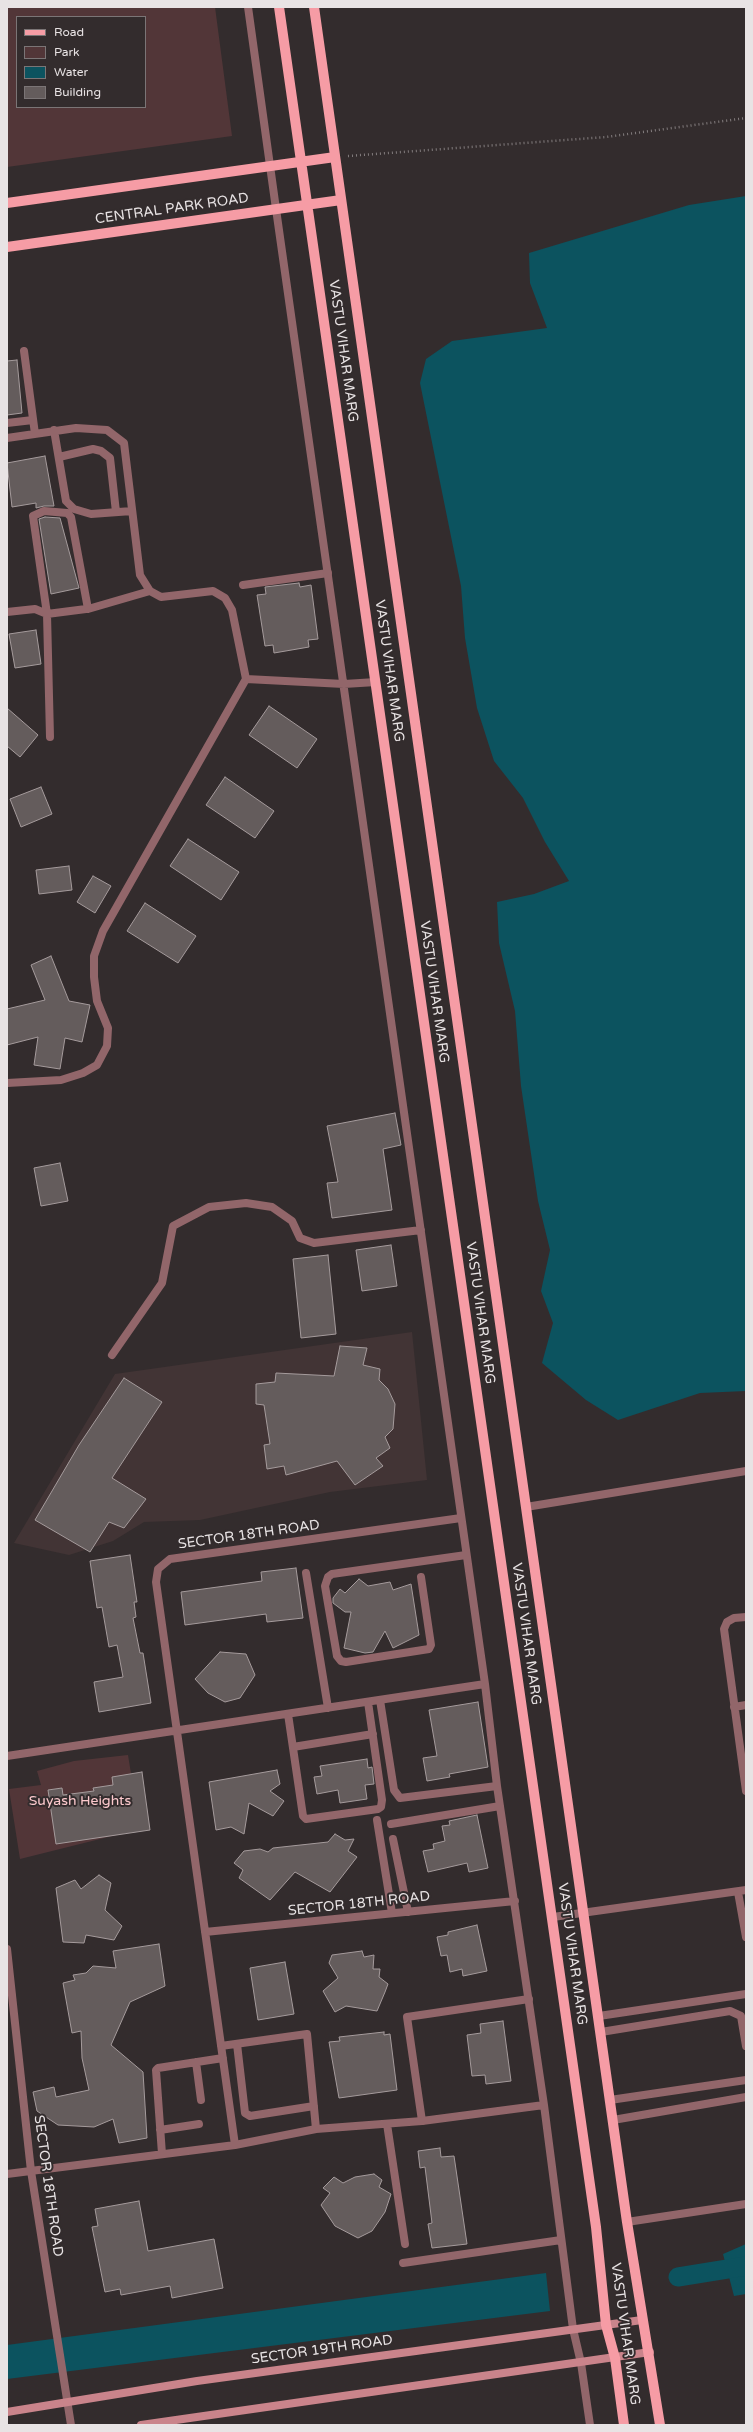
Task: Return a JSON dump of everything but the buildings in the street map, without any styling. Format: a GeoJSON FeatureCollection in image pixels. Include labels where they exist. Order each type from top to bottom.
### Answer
{"type":"FeatureCollection","features":[{"type":"Feature","properties":{"kind":"main road","name":"VASTU VIHAR MARG"},"geometry":{"type":"LineString","coordinates":[[279,7],[553,1917],[596,2227],[606,2325],[615,2358],[624,2425]]}},
{"type":"Feature","properties":{"kind":"main road","name":"VASTU VIHAR MARG"},"geometry":{"type":"LineString","coordinates":[[314,7],[610,2100],[642,2320],[650,2352],[660,2425]]}},
{"type":"Feature","properties":{"kind":"main road","name":"CENTRAL PARK ROAD"},"geometry":{"type":"LineString","coordinates":[[7,203],[335,156]]}},
{"type":"Feature","properties":{"kind":"main road","name":"CENTRAL PARK ROAD"},"geometry":{"type":"LineString","coordinates":[[7,247],[341,200]]}},
{"type":"Feature","properties":{"kind":"main road","name":"SECTOR 19TH ROAD"},"geometry":{"type":"LineString","coordinates":[[7,2412],[228,2376],[642,2320]]}},
{"type":"Feature","properties":{"kind":"main road"},"geometry":{"type":"LineString","coordinates":[[141,2425],[650,2352]]}},
{"type":"Feature","properties":{"kind":"street"},"geometry":{"type":"LineString","coordinates":[[248,7],[485,1684],[497,1786],[544,2105],[572,2329],[581,2363],[590,2425]]}},
{"type":"Feature","properties":{"kind":"street"},"geometry":{"type":"LineString","coordinates":[[24,351],[35,434]]}},
{"type":"Feature","properties":{"kind":"street"},"geometry":{"type":"LineString","coordinates":[[7,423],[33,420]]}},
{"type":"Feature","properties":{"kind":"street"},"geometry":{"type":"LineString","coordinates":[[7,438],[76,428],[107,430],[124,442],[140,575],[150,591],[161,596],[213,591],[225,598],[232,610],[246,679],[103,931],[94,956],[94,977],[97,1001],[108,1028],[107,1046],[96,1065],[83,1073],[61,1080],[7,1083]]}},
{"type":"Feature","properties":{"kind":"street"},"geometry":{"type":"LineString","coordinates":[[54,430],[66,501],[74,509],[91,514],[132,511]]}},
{"type":"Feature","properties":{"kind":"street"},"geometry":{"type":"LineString","coordinates":[[59,457],[93,449],[101,451],[110,458],[116,512]]}},
{"type":"Feature","properties":{"kind":"street"},"geometry":{"type":"LineString","coordinates":[[50,737],[47,614],[33,516],[44,512],[67,513],[71,517],[88,609]]}},
{"type":"Feature","properties":{"kind":"street"},"geometry":{"type":"LineString","coordinates":[[244,585],[328,573]]}},
{"type":"Feature","properties":{"kind":"street"},"geometry":{"type":"LineString","coordinates":[[7,612],[35,609],[47,614],[88,609],[150,591]]}},
{"type":"Feature","properties":{"kind":"street"},"geometry":{"type":"LineString","coordinates":[[246,679],[344,684],[376,682]]}},
{"type":"Feature","properties":{"kind":"street"},"geometry":{"type":"LineString","coordinates":[[112,1355],[162,1283],[173,1226],[209,1207],[246,1203],[272,1207],[292,1220],[300,1238],[314,1243],[421,1230]]}},
{"type":"Feature","properties":{"kind":"street"},"geometry":{"type":"LineString","coordinates":[[526,1507],[746,1471]]}},
{"type":"Feature","properties":{"kind":"street","name":"SECTOR 18TH ROAD"},"geometry":{"type":"LineString","coordinates":[[235,2145],[156,1582],[158,1569],[170,1559],[461,1518]]}},
{"type":"Feature","properties":{"kind":"street"},"geometry":{"type":"LineString","coordinates":[[421,1577],[431,1639],[429,1649],[346,1662],[341,1661],[337,1656],[325,1586],[328,1577],[332,1574],[466,1555]]}},
{"type":"Feature","properties":{"kind":"street"},"geometry":{"type":"LineString","coordinates":[[306,1573],[328,1708]]}},
{"type":"Feature","properties":{"kind":"street"},"geometry":{"type":"LineString","coordinates":[[746,1617],[730,1620],[727,1622],[724,1629],[734,1707],[744,1762],[746,1791]]}},
{"type":"Feature","properties":{"kind":"street"},"geometry":{"type":"LineString","coordinates":[[7,1756],[485,1684]]}},
{"type":"Feature","properties":{"kind":"street"},"geometry":{"type":"LineString","coordinates":[[380,1700],[394,1790],[400,1798],[497,1786]]}},
{"type":"Feature","properties":{"kind":"street"},"geometry":{"type":"LineString","coordinates":[[288,1714],[302,1815],[304,1818],[378,1809],[381,1807],[382,1800],[368,1702]]}},
{"type":"Feature","properties":{"kind":"street"},"geometry":{"type":"LineString","coordinates":[[734,1707],[746,1705]]}},
{"type":"Feature","properties":{"kind":"street"},"geometry":{"type":"LineString","coordinates":[[292,1747],[372,1734]]}},
{"type":"Feature","properties":{"kind":"street"},"geometry":{"type":"LineString","coordinates":[[391,1824],[500,1806]]}},
{"type":"Feature","properties":{"kind":"street"},"geometry":{"type":"LineString","coordinates":[[377,1820],[392,1913]]}},
{"type":"Feature","properties":{"kind":"street"},"geometry":{"type":"LineString","coordinates":[[393,1839],[408,1912]]}},
{"type":"Feature","properties":{"kind":"street"},"geometry":{"type":"LineString","coordinates":[[553,1917],[584,1914],[742,1891],[746,1937]]}},
{"type":"Feature","properties":{"kind":"street","name":"SECTOR 18TH ROAD"},"geometry":{"type":"LineString","coordinates":[[205,1932],[515,1901]]}},
{"type":"Feature","properties":{"kind":"street","name":"SECTOR 18TH ROAD"},"geometry":{"type":"LineString","coordinates":[[7,1949],[31,2171],[56,2322],[62,2373],[71,2425]]}},
{"type":"Feature","properties":{"kind":"street"},"geometry":{"type":"LineString","coordinates":[[599,2016],[746,1994]]}},
{"type":"Feature","properties":{"kind":"street"},"geometry":{"type":"LineString","coordinates":[[422,2121],[407,2017],[529,1999]]}},
{"type":"Feature","properties":{"kind":"street"},"geometry":{"type":"LineString","coordinates":[[601,2032],[730,2011],[741,2016],[746,2046]]}},
{"type":"Feature","properties":{"kind":"street"},"geometry":{"type":"LineString","coordinates":[[221,2046],[307,2034],[316,2129]]}},
{"type":"Feature","properties":{"kind":"street"},"geometry":{"type":"LineString","coordinates":[[237,2044],[245,2114],[250,2116],[314,2106]]}},
{"type":"Feature","properties":{"kind":"street"},"geometry":{"type":"LineString","coordinates":[[162,2154],[156,2070],[158,2068],[223,2058]]}},
{"type":"Feature","properties":{"kind":"street"},"geometry":{"type":"LineString","coordinates":[[196,2062],[201,2100]]}},
{"type":"Feature","properties":{"kind":"street"},"geometry":{"type":"LineString","coordinates":[[610,2100],[746,2080]]}},
{"type":"Feature","properties":{"kind":"street"},"geometry":{"type":"LineString","coordinates":[[613,2120],[746,2097]]}},
{"type":"Feature","properties":{"kind":"street"},"geometry":{"type":"LineString","coordinates":[[7,2174],[235,2145],[316,2129],[422,2121],[544,2105]]}},
{"type":"Feature","properties":{"kind":"street"},"geometry":{"type":"LineString","coordinates":[[160,2130],[200,2124]]}},
{"type":"Feature","properties":{"kind":"street"},"geometry":{"type":"LineString","coordinates":[[387,2124],[405,2244]]}},
{"type":"Feature","properties":{"kind":"street"},"geometry":{"type":"LineString","coordinates":[[628,2222],[746,2204]]}},
{"type":"Feature","properties":{"kind":"street"},"geometry":{"type":"LineString","coordinates":[[403,2263],[561,2240]]}},
{"type":"Feature","properties":{"kind":"path"},"geometry":{"type":"LineString","coordinates":[[335,156],[606,137],[746,118]]}},
{"type":"Feature","properties":{"kind":"shaded area"},"geometry":{"type":"Polygon","coordinates":[[[412,1332],[427,1480],[330,1492],[200,1520],[144,1522],[113,1541],[69,1555],[14,1543],[115,1374],[412,1332]]]}},
{"type":"Feature","properties":{"kind":"green space"},"geometry":{"type":"Polygon","coordinates":[[[7,7],[215,7],[232,136],[7,167],[7,7]]]}},
{"type":"Feature","properties":{"kind":"green space","name":"Suyash Heights"},"geometry":{"type":"Polygon","coordinates":[[[128,1755],[140,1829],[20,1859],[9,1789],[41,1785],[37,1771],[74,1761],[128,1755]]]}},
{"type":"Feature","properties":{"kind":"water"},"geometry":{"type":"Polygon","coordinates":[[[746,196],[746,1391],[700,1393],[618,1420],[586,1400],[542,1363],[553,1323],[541,1291],[550,1250],[538,1201],[521,1086],[515,1011],[499,943],[497,902],[534,894],[569,881],[545,842],[523,798],[494,761],[477,708],[465,638],[461,586],[420,383],[426,359],[452,341],[547,328],[530,283],[529,253],[689,205],[746,196]]]}},
{"type":"Feature","properties":{"kind":"water"},"geometry":{"type":"Polygon","coordinates":[[[746,2244],[746,2294],[734,2296],[723,2254],[746,2244]]]}},
{"type":"Feature","properties":{"kind":"water"},"geometry":{"type":"Polygon","coordinates":[[[546,2273],[550,2311],[7,2379],[7,2345],[546,2273]]]}},
{"type":"Feature","properties":{"kind":"waterway"},"geometry":{"type":"LineString","coordinates":[[678,2277],[746,2266]]}}]}
